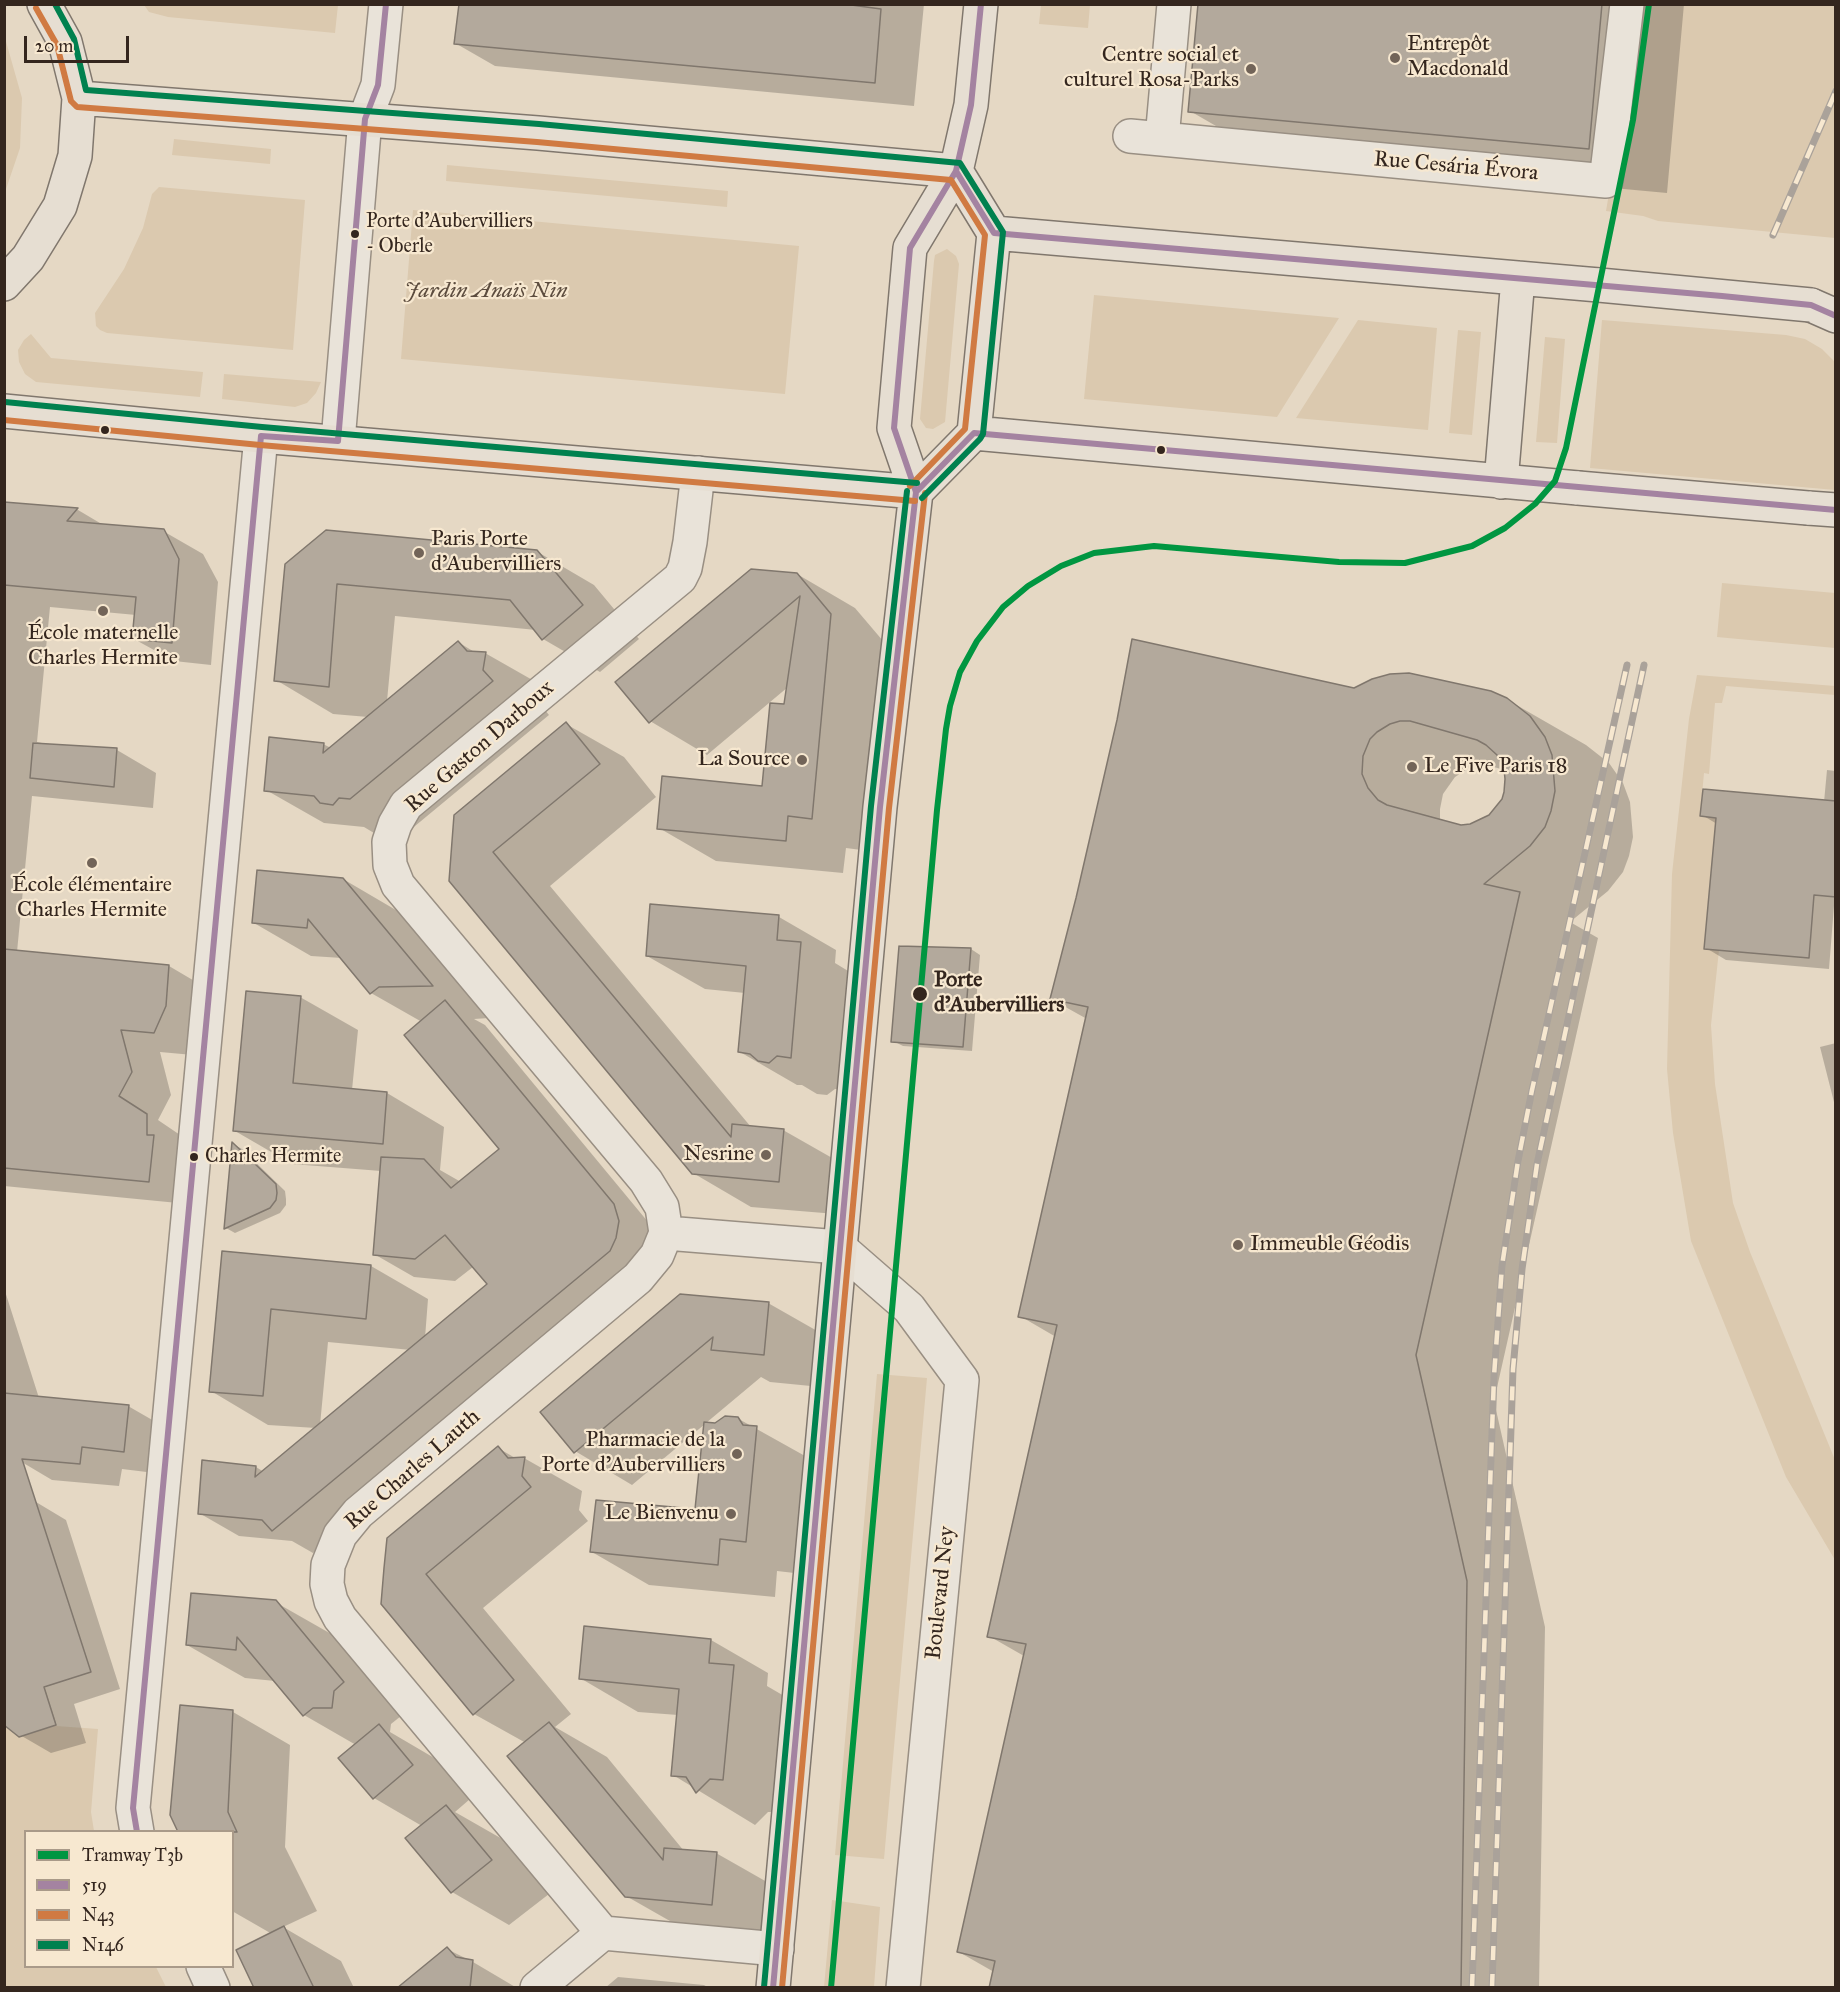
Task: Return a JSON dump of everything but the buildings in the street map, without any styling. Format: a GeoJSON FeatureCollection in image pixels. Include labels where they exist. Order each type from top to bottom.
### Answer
{"type":"FeatureCollection","features":[{"type":"Feature","properties":{"kind":"main road"},"geometry":{"type":"LineString","coordinates":[[4,284],[28,258],[60,206],[75,156],[79,98],[65,42],[44,4]]}},
{"type":"Feature","properties":{"kind":"main road"},"geometry":{"type":"LineString","coordinates":[[773,1988],[883,780],[916,492],[894,428],[910,248],[956,171],[971,105],[981,4]]}},
{"type":"Feature","properties":{"kind":"main road"},"geometry":{"type":"LineString","coordinates":[[79,98],[717,148],[956,171]]}},
{"type":"Feature","properties":{"kind":"main road"},"geometry":{"type":"LineString","coordinates":[[916,492],[974,433],[994,233],[956,171]]}},
{"type":"Feature","properties":{"kind":"main road"},"geometry":{"type":"LineString","coordinates":[[994,233],[1599,285],[1823,310]]}},
{"type":"Feature","properties":{"kind":"main road"},"geometry":{"type":"LineString","coordinates":[[1501,482],[1518,278]]}},
{"type":"Feature","properties":{"kind":"main road"},"geometry":{"type":"LineString","coordinates":[[4,411],[261,436],[916,492]]}},
{"type":"Feature","properties":{"kind":"main road"},"geometry":{"type":"LineString","coordinates":[[974,433],[1822,509]]}},
{"type":"Feature","properties":{"kind":"street"},"geometry":{"type":"LineString","coordinates":[[338,441],[365,119],[378,85],[386,4]]}},
{"type":"Feature","properties":{"kind":"street"},"geometry":{"type":"LineString","coordinates":[[1162,139],[1174,4]]}},
{"type":"Feature","properties":{"kind":"street","name":"Rue Cesária Évora"},"geometry":{"type":"LineString","coordinates":[[1130,136],[1606,181],[1628,4]]}},
{"type":"Feature","properties":{"kind":"street"},"geometry":{"type":"LineString","coordinates":[[137,1830],[132,1808],[261,436]]}},
{"type":"Feature","properties":{"kind":"street","name":"Rue Gaston Darboux"},"geometry":{"type":"LineString","coordinates":[[666,1233],[662,1207],[646,1181],[398,885],[390,865],[389,842],[395,824],[406,805],[680,578],[685,568],[690,542],[698,473]]}},
{"type":"Feature","properties":{"kind":"street"},"geometry":{"type":"LineString","coordinates":[[666,1233],[839,1247]]}},
{"type":"Feature","properties":{"kind":"street","name":"Rue Charles Lauth"},"geometry":{"type":"LineString","coordinates":[[603,1933],[340,1618],[331,1601],[327,1584],[328,1565],[340,1535],[358,1513],[638,1278],[657,1255],[666,1233]]}},
{"type":"Feature","properties":{"kind":"street","name":"Boulevard Ney"},"geometry":{"type":"LineString","coordinates":[[839,1247],[909,1308],[962,1380],[903,1988]]}},
{"type":"Feature","properties":{"kind":"street"},"geometry":{"type":"LineString","coordinates":[[537,1988],[603,1933],[777,1949]]}},
{"type":"Feature","properties":{"kind":"street"},"geometry":{"type":"LineString","coordinates":[[204,1968],[213,1988]]}},
{"type":"Feature","properties":{"kind":"green space"},"geometry":{"type":"Polygon","coordinates":[[[144,5],[338,5],[335,33],[168,17],[149,12],[144,5]]]}},
{"type":"Feature","properties":{"kind":"green space"},"geometry":{"type":"Polygon","coordinates":[[[1041,5],[1090,5],[1088,28],[1039,24],[1041,5]]]}},
{"type":"Feature","properties":{"kind":"green space"},"geometry":{"type":"Polygon","coordinates":[[[1641,5],[1835,5],[1835,238],[1658,221],[1643,216],[1606,211],[1641,5]]]}},
{"type":"Feature","properties":{"kind":"green space"},"geometry":{"type":"Polygon","coordinates":[[[5,38],[22,98],[20,148],[5,192],[5,38]]]}},
{"type":"Feature","properties":{"kind":"green space"},"geometry":{"type":"Polygon","coordinates":[[[174,139],[271,149],[270,164],[172,155],[174,139]]]}},
{"type":"Feature","properties":{"kind":"green space"},"geometry":{"type":"Polygon","coordinates":[[[447,165],[728,191],[727,207],[446,181],[447,165]]]}},
{"type":"Feature","properties":{"kind":"green space"},"geometry":{"type":"Polygon","coordinates":[[[159,187],[305,200],[293,350],[107,333],[96,326],[95,313],[124,269],[143,228],[152,194],[159,187]]]}},
{"type":"Feature","properties":{"kind":"green space","name":"Jardin Anaïs Nin"},"geometry":{"type":"Polygon","coordinates":[[[413,210],[799,246],[785,394],[401,359],[413,210]]]}},
{"type":"Feature","properties":{"kind":"green space"},"geometry":{"type":"Polygon","coordinates":[[[947,249],[956,256],[959,264],[945,422],[933,429],[926,428],[920,419],[934,261],[935,255],[947,249]]]}},
{"type":"Feature","properties":{"kind":"green space"},"geometry":{"type":"Polygon","coordinates":[[[1094,295],[1339,318],[1277,417],[1084,399],[1094,295]]]}},
{"type":"Feature","properties":{"kind":"green space"},"geometry":{"type":"Polygon","coordinates":[[[1358,320],[1437,328],[1428,430],[1296,418],[1358,320]]]}},
{"type":"Feature","properties":{"kind":"green space"},"geometry":{"type":"Polygon","coordinates":[[[1602,320],[1786,335],[1805,339],[1822,349],[1835,362],[1835,490],[1590,468],[1602,320]]]}},
{"type":"Feature","properties":{"kind":"green space"},"geometry":{"type":"Polygon","coordinates":[[[1458,330],[1481,332],[1472,435],[1449,433],[1458,330]]]}},
{"type":"Feature","properties":{"kind":"green space"},"geometry":{"type":"Polygon","coordinates":[[[31,334],[51,358],[203,372],[200,397],[36,382],[25,374],[19,362],[18,350],[31,334]]]}},
{"type":"Feature","properties":{"kind":"green space"},"geometry":{"type":"Polygon","coordinates":[[[1545,337],[1565,339],[1557,443],[1536,442],[1545,337]]]}},
{"type":"Feature","properties":{"kind":"green space"},"geometry":{"type":"Polygon","coordinates":[[[224,374],[321,382],[316,393],[307,403],[295,407],[222,399],[224,374]]]}},
{"type":"Feature","properties":{"kind":"green space"},"geometry":{"type":"Polygon","coordinates":[[[1722,583],[1835,593],[1835,648],[1717,637],[1722,583]]]}},
{"type":"Feature","properties":{"kind":"green space"},"geometry":{"type":"Polygon","coordinates":[[[1697,675],[1835,686],[1835,695],[1726,686],[1722,703],[1715,703],[1709,774],[1704,773],[1700,816],[1716,818],[1704,948],[1719,950],[1711,1025],[1715,1084],[1733,1203],[1750,1252],[1835,1460],[1835,1560],[1786,1477],[1691,1241],[1673,1133],[1667,1069],[1672,874],[1689,719],[1697,675]]]}},
{"type":"Feature","properties":{"kind":"green space"},"geometry":{"type":"Polygon","coordinates":[[[877,1374],[927,1378],[884,1859],[835,1855],[877,1374]]]}},
{"type":"Feature","properties":{"kind":"green space"},"geometry":{"type":"Polygon","coordinates":[[[4,1560],[57,1726],[98,1729],[91,1812],[94,1830],[24,1830],[24,1968],[156,1968],[166,1987],[5,1987],[4,1560]]]}},
{"type":"Feature","properties":{"kind":"green space"},"geometry":{"type":"Polygon","coordinates":[[[832,1900],[880,1907],[874,1987],[824,1987],[832,1900]]]}},
{"type":"Feature","properties":{"kind":"railway"},"geometry":{"type":"LineString","coordinates":[[1773,235],[1836,91]]}},
{"type":"Feature","properties":{"kind":"railway"},"geometry":{"type":"LineString","coordinates":[[1472,1988],[1494,1376],[1502,1266],[1518,1161],[1532,1090],[1627,665]]}},
{"type":"Feature","properties":{"kind":"railway"},"geometry":{"type":"LineString","coordinates":[[1492,1988],[1513,1369],[1522,1269],[1537,1164],[1644,665]]}},
{"type":"Feature","properties":{"kind":"tram line","name":"T3b"},"geometry":{"type":"LineString","coordinates":[[831,1988],[937,810],[946,729],[960,672],[977,641],[1003,607],[1028,586],[1061,566],[1094,553],[1154,546],[1339,562],[1405,563],[1472,546],[1505,528],[1535,504],[1555,481],[1566,448],[1633,120],[1649,4]]}},
{"type":"Feature","properties":{"kind":"transit line","name":"N146"},"geometry":{"type":"LineString","coordinates":[[55,4],[74,39],[86,90],[539,124],[960,163],[1003,232],[983,434],[922,498]]}},
{"type":"Feature","properties":{"kind":"transit line","name":"519"},"geometry":{"type":"LineString","coordinates":[[137,1830],[133,1808],[261,436],[338,441],[365,119],[378,85],[386,4]]}},
{"type":"Feature","properties":{"kind":"transit line","name":"519"},"geometry":{"type":"LineString","coordinates":[[773,1988],[880,807],[916,492],[894,428],[910,248],[956,171],[971,105],[981,4]]}},
{"type":"Feature","properties":{"kind":"transit line","name":"N43"},"geometry":{"type":"LineString","coordinates":[[36,8],[57,45],[71,101],[77,107],[537,142],[951,180],[985,235],[965,429],[910,486]]}},
{"type":"Feature","properties":{"kind":"transit line","name":"519"},"geometry":{"type":"LineString","coordinates":[[956,171],[994,233],[1722,296],[1811,305],[1836,316]]}},
{"type":"Feature","properties":{"kind":"transit line","name":"N146"},"geometry":{"type":"LineString","coordinates":[[5,402],[262,427],[917,483]]}},
{"type":"Feature","properties":{"kind":"transit line","name":"N43"},"geometry":{"type":"LineString","coordinates":[[4,420],[260,445],[915,501]]}},
{"type":"Feature","properties":{"kind":"transit line","name":"519"},"geometry":{"type":"LineString","coordinates":[[916,492],[974,433],[1836,510]]}},
{"type":"Feature","properties":{"kind":"transit line","name":"N146"},"geometry":{"type":"LineString","coordinates":[[764,1987],[871,806],[907,491]]}},
{"type":"Feature","properties":{"kind":"transit line","name":"N43"},"geometry":{"type":"LineString","coordinates":[[782,1988],[889,808],[925,493]]}},
{"type":"Feature","properties":{"kind":"place","name":"Entrepôt Macdonald"},"geometry":{"type":"Point","coordinates":[1395,58]}},
{"type":"Feature","properties":{"kind":"place","name":"Centre social et culturel Rosa-Parks"},"geometry":{"type":"Point","coordinates":[1251,69]}},
{"type":"Feature","properties":{"kind":"place","name":"Porte d'Aubervilliers - Oberle"},"geometry":{"type":"Point","coordinates":[355,234]}},
{"type":"Feature","properties":{"kind":"place","name":"Paris Porte d'Aubervilliers"},"geometry":{"type":"Point","coordinates":[419,553]}},
{"type":"Feature","properties":{"kind":"place","name":"École maternelle Charles Hermite"},"geometry":{"type":"Point","coordinates":[103,611]}},
{"type":"Feature","properties":{"kind":"place","name":"La Source"},"geometry":{"type":"Point","coordinates":[802,760]}},
{"type":"Feature","properties":{"kind":"place","name":"Le Five Paris 18"},"geometry":{"type":"Point","coordinates":[1412,767]}},
{"type":"Feature","properties":{"kind":"place","name":"École élémentaire Charles Hermite"},"geometry":{"type":"Point","coordinates":[92,863]}},
{"type":"Feature","properties":{"kind":"place","name":"Porte d'Aubervilliers"},"geometry":{"type":"Point","coordinates":[920,994]}},
{"type":"Feature","properties":{"kind":"place","name":"Nesrine"},"geometry":{"type":"Point","coordinates":[766,1155]}},
{"type":"Feature","properties":{"kind":"place","name":"Charles Hermite"},"geometry":{"type":"Point","coordinates":[194,1157]}},
{"type":"Feature","properties":{"kind":"place","name":"Immeuble Géodis"},"geometry":{"type":"Point","coordinates":[1238,1245]}},
{"type":"Feature","properties":{"kind":"place","name":"Pharmacie de la Porte d'Aubervilliers"},"geometry":{"type":"Point","coordinates":[737,1454]}},
{"type":"Feature","properties":{"kind":"place","name":"Le Bienvenu"},"geometry":{"type":"Point","coordinates":[731,1514]}}]}
